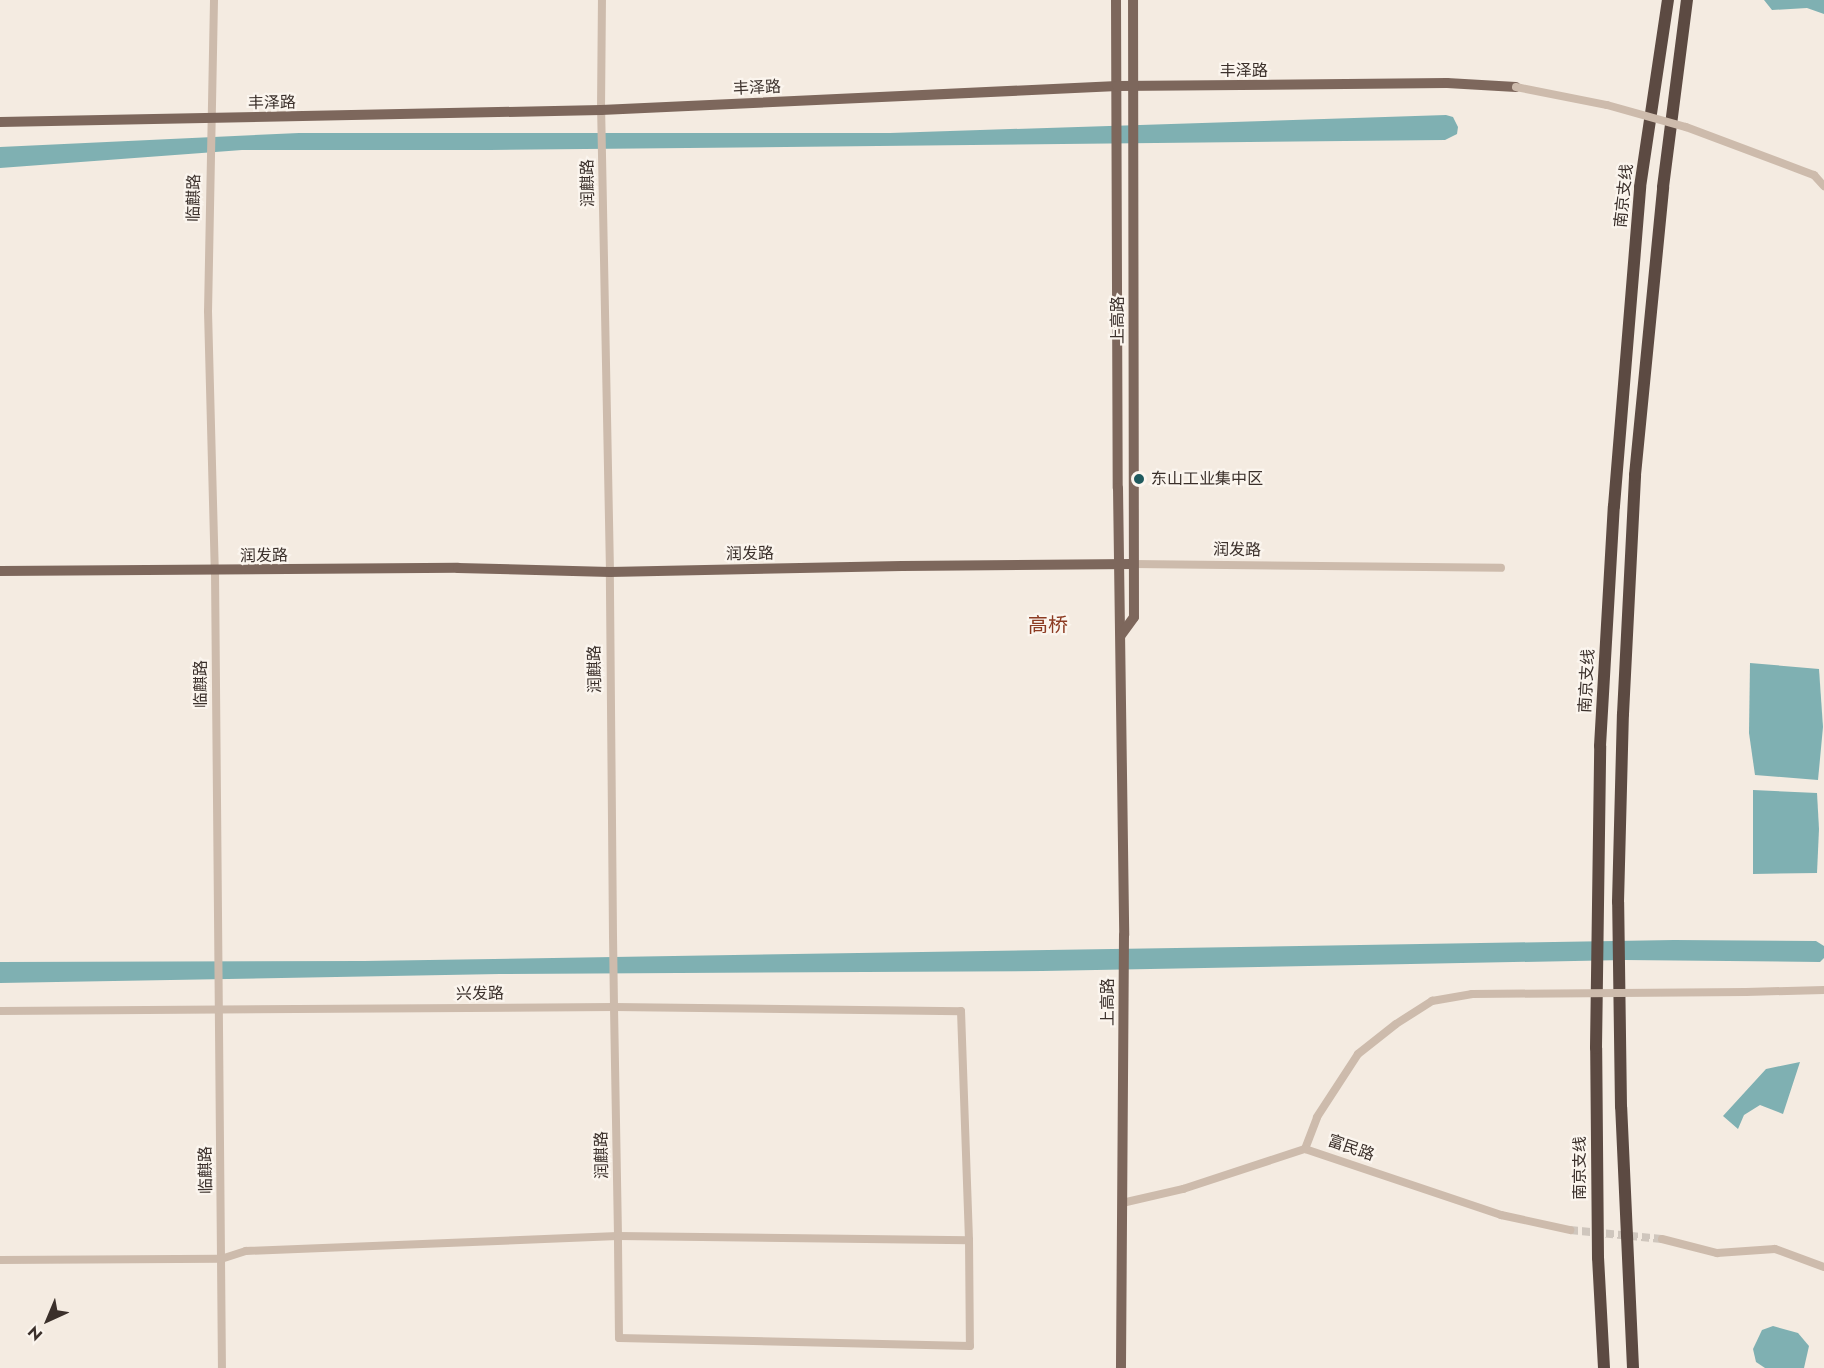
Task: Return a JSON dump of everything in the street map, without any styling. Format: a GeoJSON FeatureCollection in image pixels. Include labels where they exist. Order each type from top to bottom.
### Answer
{"type":"FeatureCollection","features":[{"type":"Feature","properties":{"kind":"highway","name":"南京支线"},"geometry":{"type":"LineString","coordinates":[[1604,1368],[1598,1258],[1596,1060],[1600,746],[1614,507],[1640,186],[1668,0]]}},
{"type":"Feature","properties":{"kind":"highway"},"geometry":{"type":"LineString","coordinates":[[1633,1368],[1621,1107],[1618,925],[1623,714],[1635,475],[1663,187],[1687,0]]}},
{"type":"Feature","properties":{"kind":"main road","name":"上高路"},"geometry":{"type":"LineString","coordinates":[[1116,0],[1121,636],[1121,1368]]}},
{"type":"Feature","properties":{"kind":"main road","name":"上高路"},"geometry":{"type":"LineString","coordinates":[[1121,636],[1134,617],[1132,564],[1133,0]]}},
{"type":"Feature","properties":{"kind":"main road","name":"丰泽路"},"geometry":{"type":"LineString","coordinates":[[0,122],[601,110],[1117,86],[1447,83],[1516,87]]}},
{"type":"Feature","properties":{"kind":"main road","name":"润发路"},"geometry":{"type":"LineString","coordinates":[[0,571],[458,568],[609,572],[1132,564]]}},
{"type":"Feature","properties":{"kind":"street","name":"临麒路"},"geometry":{"type":"LineString","coordinates":[[214,0],[208,311],[215,571],[222,1368]]}},
{"type":"Feature","properties":{"kind":"street","name":"润麒路"},"geometry":{"type":"LineString","coordinates":[[602,0],[601,110],[619,1338],[970,1346],[969,1240]]}},
{"type":"Feature","properties":{"kind":"street"},"geometry":{"type":"LineString","coordinates":[[1516,87],[1607,105],[1686,127],[1815,175],[1824,186]]}},
{"type":"Feature","properties":{"kind":"street","name":"润发路"},"geometry":{"type":"LineString","coordinates":[[1132,564],[1501,568]]}},
{"type":"Feature","properties":{"kind":"street"},"geometry":{"type":"LineString","coordinates":[[1305,1149],[1317,1117],[1358,1054],[1396,1024],[1432,1001],[1472,994],[1824,990]]}},
{"type":"Feature","properties":{"kind":"street","name":"兴发路"},"geometry":{"type":"LineString","coordinates":[[0,1011],[614,1007],[960,1011],[969,1240]]}},
{"type":"Feature","properties":{"kind":"street","name":"富民路"},"geometry":{"type":"LineString","coordinates":[[1122,1203],[1183,1189],[1305,1149],[1501,1215],[1570,1230]]}},
{"type":"Feature","properties":{"kind":"street"},"geometry":{"type":"LineString","coordinates":[[0,1260],[221,1259],[246,1251],[618,1236],[969,1240]]}},
{"type":"Feature","properties":{"kind":"street"},"geometry":{"type":"LineString","coordinates":[[1662,1239],[1717,1252],[1775,1249],[1824,1267]]}},
{"type":"Feature","properties":{"kind":"water"},"geometry":{"type":"Polygon","coordinates":[[[1764,0],[1824,0],[1824,14],[1807,8],[1772,10],[1764,0]]]}},
{"type":"Feature","properties":{"kind":"water"},"geometry":{"type":"Polygon","coordinates":[[[1446,115],[1453,117],[1458,127],[1457,134],[1445,140],[490,150],[242,150],[0,168],[0,147],[299,133],[890,133],[1446,115]]]}},
{"type":"Feature","properties":{"kind":"water"},"geometry":{"type":"Polygon","coordinates":[[[1750,663],[1819,669],[1823,727],[1818,780],[1755,775],[1749,733],[1750,663]]]}},
{"type":"Feature","properties":{"kind":"water"},"geometry":{"type":"Polygon","coordinates":[[[1753,790],[1817,793],[1819,829],[1817,873],[1753,874],[1753,790]]]}},
{"type":"Feature","properties":{"kind":"water"},"geometry":{"type":"Polygon","coordinates":[[[1674,940],[1816,941],[1824,946],[1824,958],[1820,962],[1624,960],[1042,971],[500,974],[0,983],[0,962],[364,961],[1674,940]]]}},
{"type":"Feature","properties":{"kind":"water"},"geometry":{"type":"Polygon","coordinates":[[[1800,1062],[1783,1114],[1760,1105],[1744,1115],[1738,1129],[1723,1116],[1766,1069],[1800,1062]]]}},
{"type":"Feature","properties":{"kind":"water"},"geometry":{"type":"Polygon","coordinates":[[[1773,1326],[1798,1333],[1809,1346],[1804,1368],[1765,1368],[1756,1362],[1753,1349],[1762,1330],[1773,1326]]]}},
{"type":"Feature","properties":{"kind":"tunnel"},"geometry":{"type":"LineString","coordinates":[[1570,1230],[1662,1239]]}},
{"type":"Feature","properties":{"kind":"place","name":"东山工业集中区"},"geometry":{"type":"Point","coordinates":[1139,479]}},
{"type":"Feature","properties":{"kind":"district","name":"高桥"},"geometry":{"type":"Point","coordinates":[1048,625]}}]}
